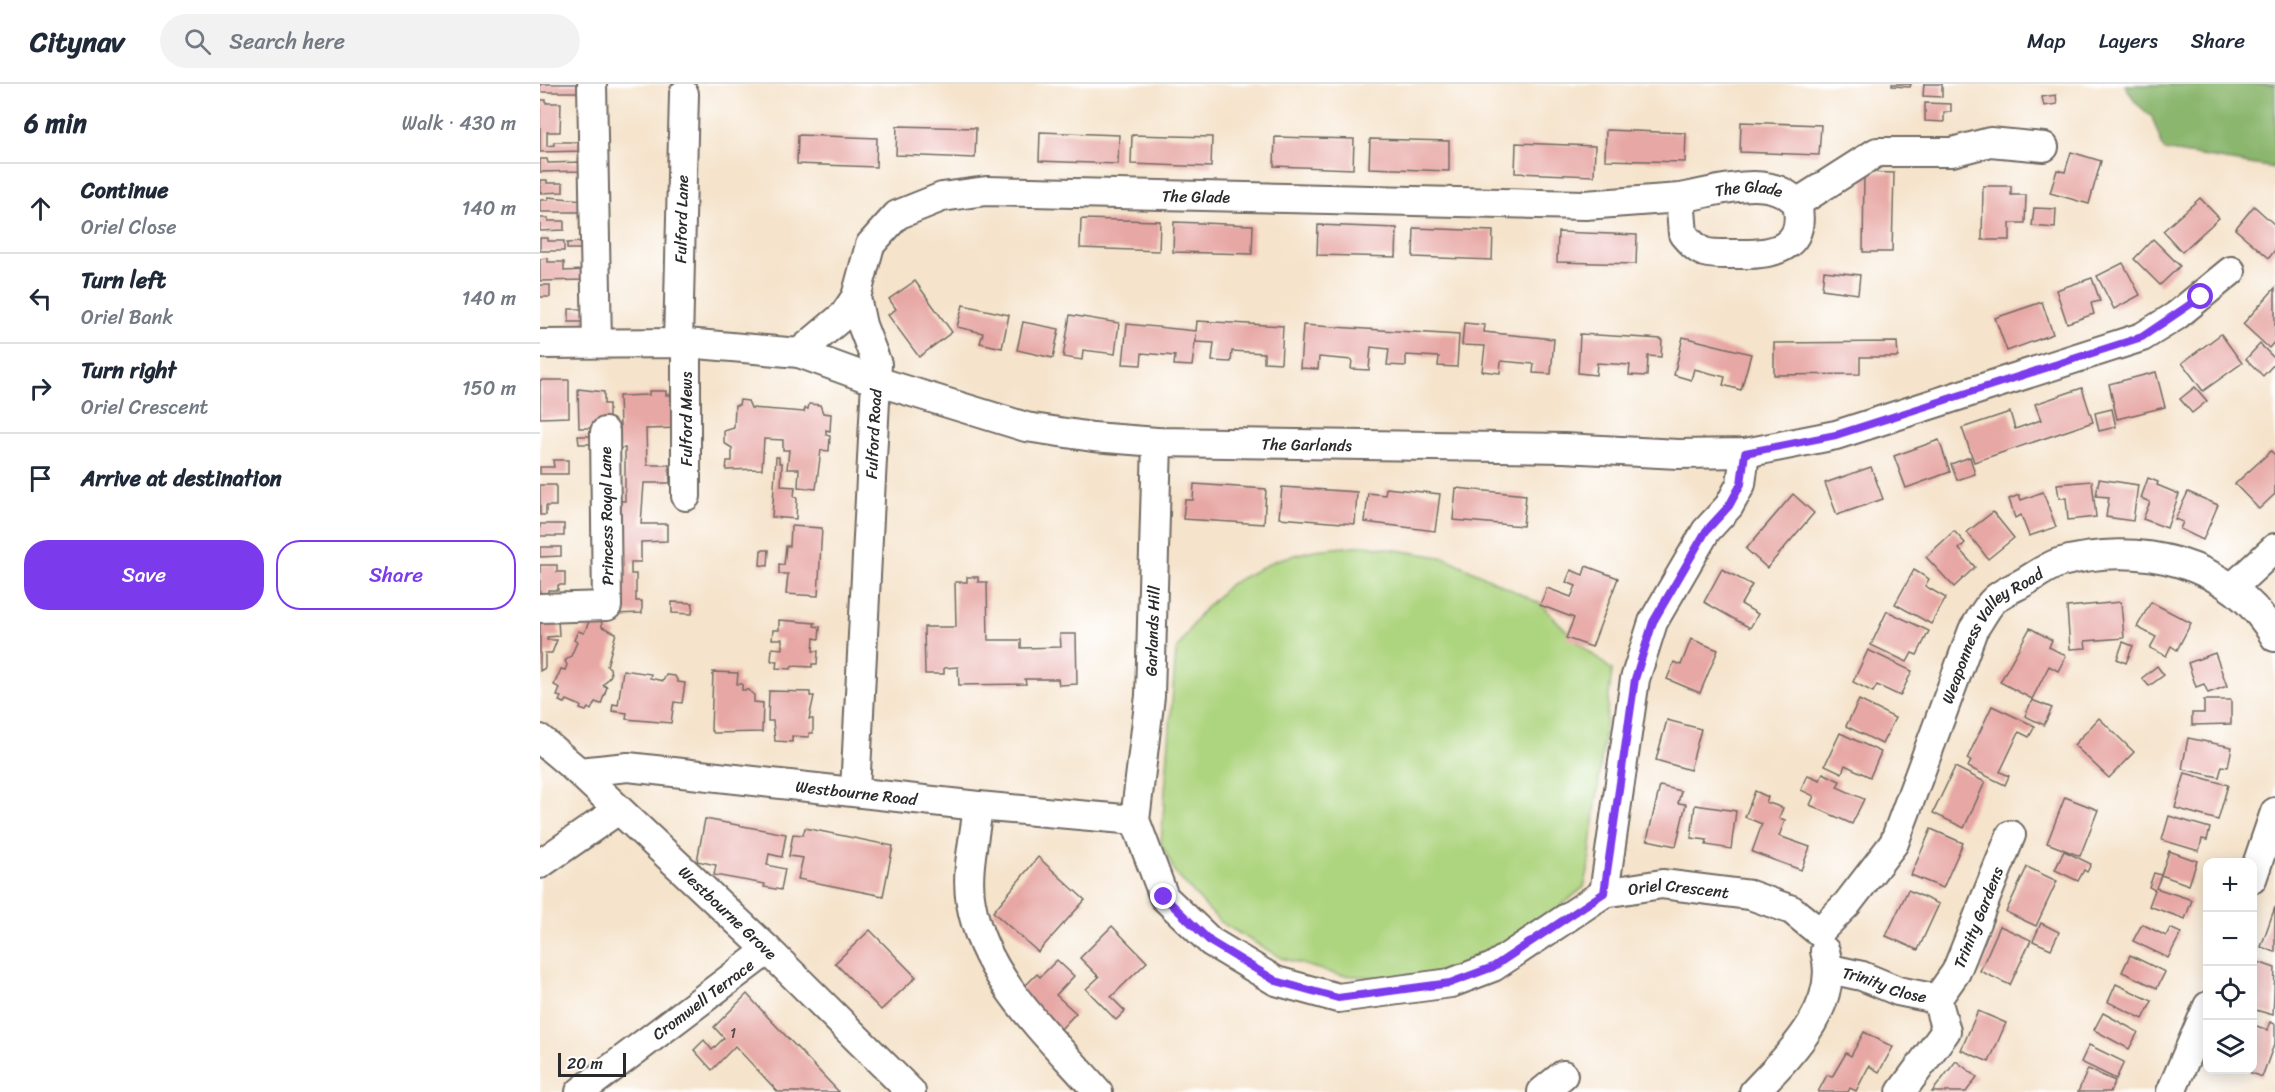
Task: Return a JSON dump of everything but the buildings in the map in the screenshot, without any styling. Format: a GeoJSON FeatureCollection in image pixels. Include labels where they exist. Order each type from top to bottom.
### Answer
{"type":"FeatureCollection","features":[{"type":"Feature","properties":{"kind":"street"},"geometry":{"type":"LineString","coordinates":[[592,84],[597,343]]}},
{"type":"Feature","properties":{"kind":"street","name":"Fulford Lane"},"geometry":{"type":"LineString","coordinates":[[682,343],[684,94]]}},
{"type":"Feature","properties":{"kind":"street"},"geometry":{"type":"LineString","coordinates":[[1797,202],[1877,152],[1952,152],[1990,142],[2044,147]]}},
{"type":"Feature","properties":{"kind":"street","name":"The Glade"},"geometry":{"type":"LineString","coordinates":[[876,381],[877,364],[862,325],[856,297],[870,245],[897,215],[942,197],[986,191],[1585,206],[1680,198],[1757,186],[1772,186],[1788,193],[1797,202],[1799,213],[1793,239],[1778,251],[1758,255],[1704,252],[1683,234],[1680,198]]}},
{"type":"Feature","properties":{"kind":"street","name":"The Garlands"},"geometry":{"type":"LineString","coordinates":[[876,381],[1026,427],[1093,437],[1157,442],[1564,448],[1678,454],[1745,453],[1836,435],[2142,337],[2176,316],[2230,271]]}},
{"type":"Feature","properties":{"kind":"street"},"geometry":{"type":"LineString","coordinates":[[799,354],[844,315],[856,297]]}},
{"type":"Feature","properties":{"kind":"street","name":"Fulford Road"},"geometry":{"type":"LineString","coordinates":[[540,344],[682,343],[799,354],[876,381],[855,791]]}},
{"type":"Feature","properties":{"kind":"street","name":"Fulford Mews"},"geometry":{"type":"LineString","coordinates":[[682,343],[686,495]]}},
{"type":"Feature","properties":{"kind":"street","name":"Princess Royal Lane"},"geometry":{"type":"LineString","coordinates":[[540,608],[607,606],[605,432]]}},
{"type":"Feature","properties":{"kind":"street","name":"Garlands Hill"},"geometry":{"type":"LineString","coordinates":[[1135,820],[1150,696],[1157,442]]}},
{"type":"Feature","properties":{"kind":"street"},"geometry":{"type":"LineString","coordinates":[[1604,893],[1638,667],[1653,622],[1706,531],[1729,506],[1741,484],[1745,453]]}},
{"type":"Feature","properties":{"kind":"street"},"geometry":{"type":"LineString","coordinates":[[2232,588],[2275,548]]}},
{"type":"Feature","properties":{"kind":"street","name":"Weaponness Valley Road"},"geometry":{"type":"LineString","coordinates":[[1820,932],[1847,904],[1894,843],[1973,630],[1994,600],[2055,564],[2099,554],[2125,553],[2175,560],[2232,588],[2266,621],[2275,637]]}},
{"type":"Feature","properties":{"kind":"street","name":"Westbourne Grove"},"geometry":{"type":"LineString","coordinates":[[540,739],[579,772],[768,950],[911,1092]]}},
{"type":"Feature","properties":{"kind":"street","name":"Westbourne Road"},"geometry":{"type":"LineString","coordinates":[[579,772],[628,767],[978,806],[1135,820]]}},
{"type":"Feature","properties":{"kind":"street"},"geometry":{"type":"LineString","coordinates":[[978,806],[970,901],[983,945],[1007,987],[1098,1092]]}},
{"type":"Feature","properties":{"kind":"street"},"geometry":{"type":"LineString","coordinates":[[540,864],[618,810]]}},
{"type":"Feature","properties":{"kind":"street"},"geometry":{"type":"LineString","coordinates":[[2257,867],[2275,812]]}},
{"type":"Feature","properties":{"kind":"street","name":"Oriel Crescent"},"geometry":{"type":"LineString","coordinates":[[1135,820],[1164,897],[1211,942],[1276,981],[1338,998],[1450,983],[1493,967],[1604,893],[1662,884],[1750,895],[1792,910],[1820,932]]}},
{"type":"Feature","properties":{"kind":"street","name":"Trinity Gardens"},"geometry":{"type":"LineString","coordinates":[[1938,999],[1956,972],[2011,835]]}},
{"type":"Feature","properties":{"kind":"street"},"geometry":{"type":"LineString","coordinates":[[1754,1092],[1799,1044],[1824,994],[1830,969],[1820,932]]}},
{"type":"Feature","properties":{"kind":"street","name":"Cromwell Terrace"},"geometry":{"type":"LineString","coordinates":[[595,1088],[768,950]]}},
{"type":"Feature","properties":{"kind":"street","name":"Trinity Close"},"geometry":{"type":"LineString","coordinates":[[1830,969],[1862,975],[1898,991],[1938,999],[1947,1031],[1901,1092]]}},
{"type":"Feature","properties":{"kind":"street"},"geometry":{"type":"LineString","coordinates":[[2171,1092],[2203,1018]]}},
{"type":"Feature","properties":{"kind":"green space"},"geometry":{"type":"Polygon","coordinates":[[[2275,84],[2275,168],[2164,150],[2152,117],[2136,103],[2125,85],[2275,84]]]}},
{"type":"Feature","properties":{"kind":"green space"},"geometry":{"type":"Polygon","coordinates":[[[1365,545],[1446,558],[1539,603],[1581,645],[1612,670],[1588,871],[1584,887],[1531,930],[1490,958],[1446,972],[1401,979],[1339,975],[1281,958],[1220,922],[1176,874],[1161,843],[1176,651],[1199,615],[1230,584],[1276,560],[1314,550],[1365,545]]]}},
{"type":"Feature","properties":{"kind":"route"},"geometry":{"type":"LineString","coordinates":[[1164,897],[1211,942],[1276,981],[1338,998],[1450,983],[1493,967],[1604,893],[1635,679],[1653,622],[1706,531],[1729,506],[1741,484],[1745,453],[1836,435],[2142,337],[2201,297]]}}]}
